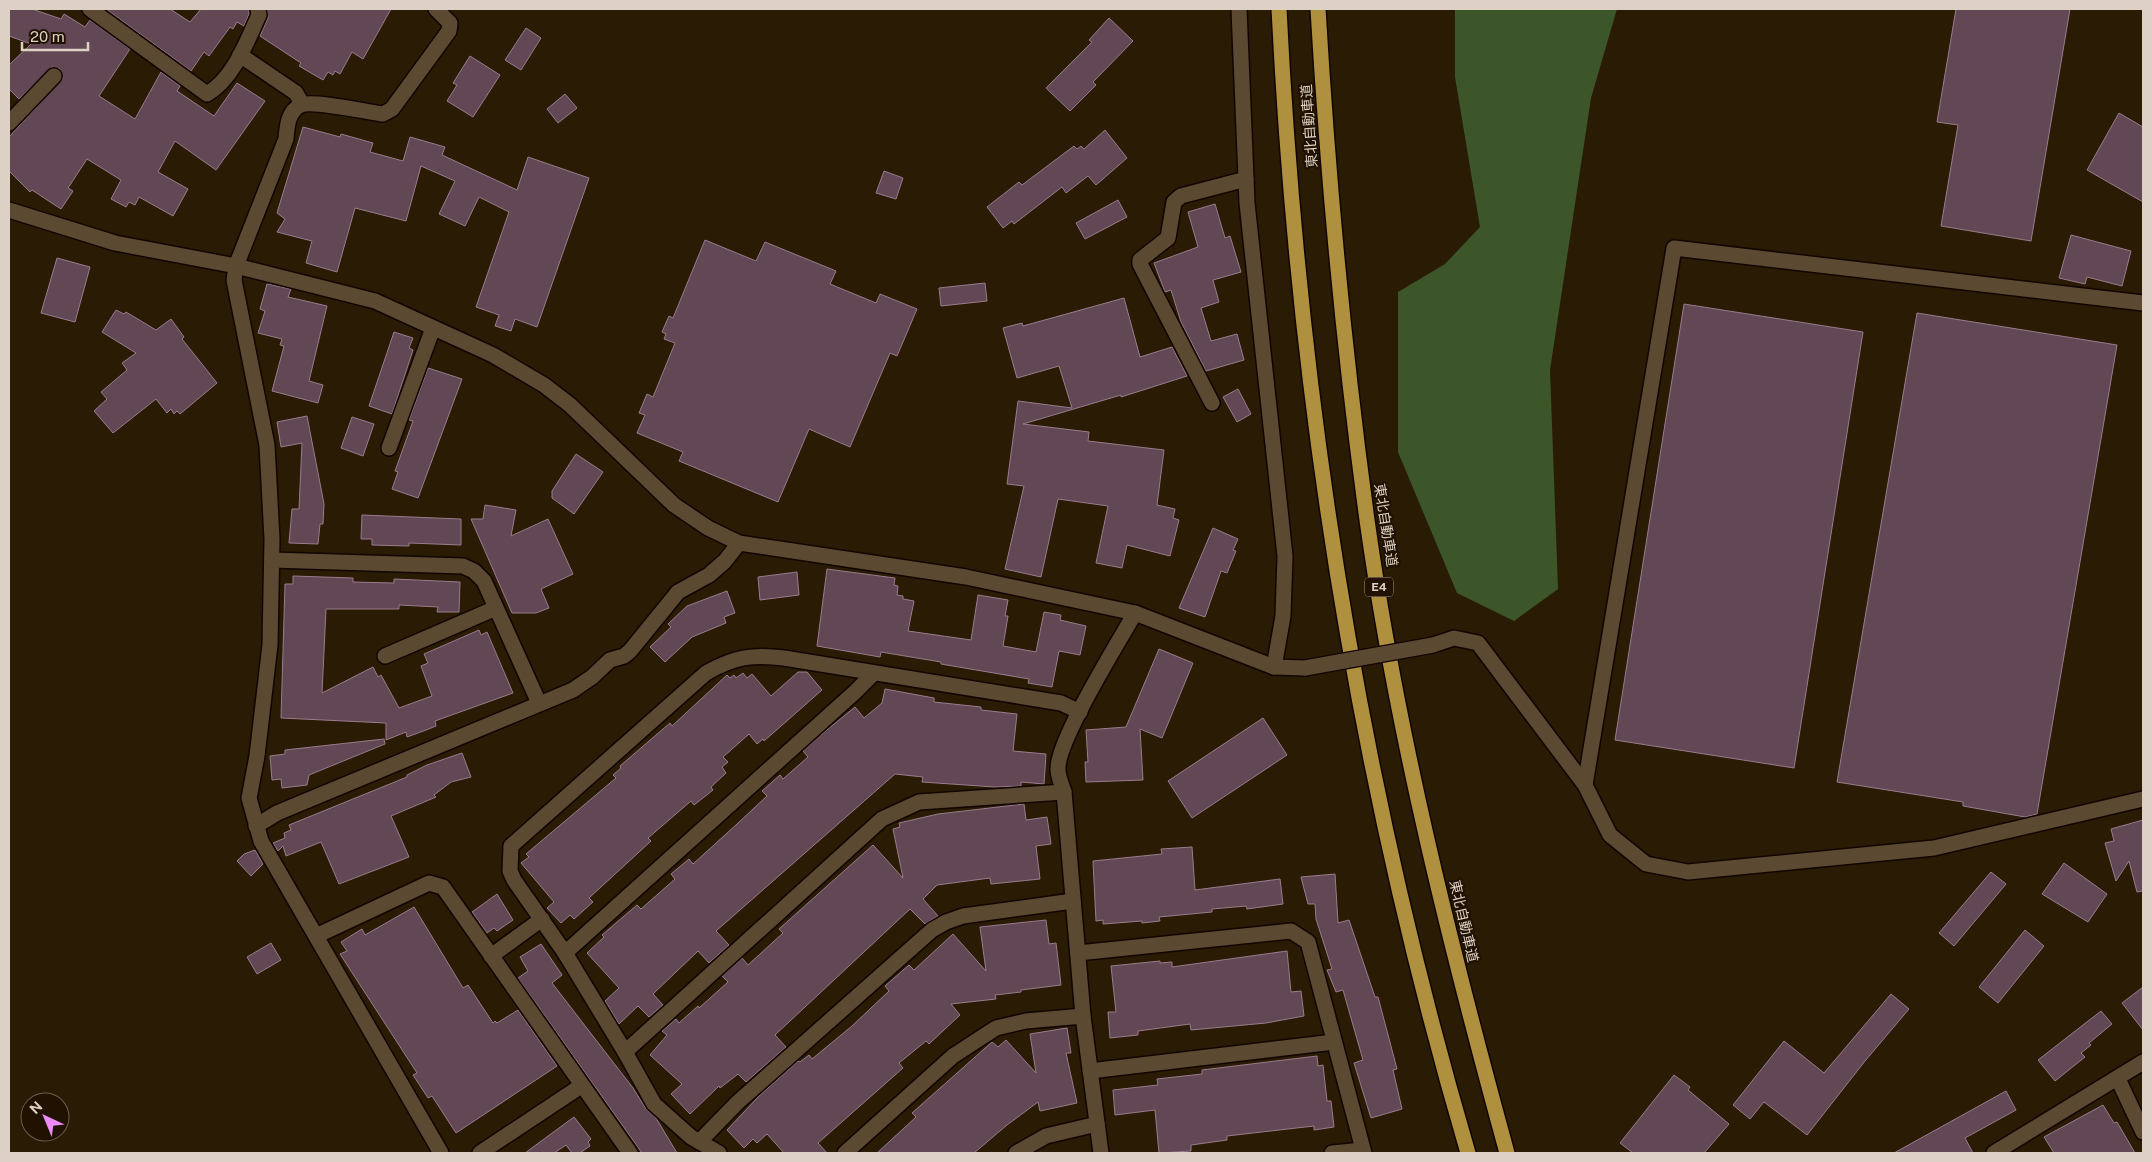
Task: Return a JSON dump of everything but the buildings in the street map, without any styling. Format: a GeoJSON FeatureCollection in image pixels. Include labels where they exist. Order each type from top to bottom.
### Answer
{"type":"FeatureCollection","features":[{"type":"Feature","properties":{"kind":"highway","name":"東北自動車道"},"geometry":{"type":"LineString","coordinates":[[1280,9],[1284,106],[1302,304],[1312,392],[1348,636],[1374,771],[1410,936],[1437,1047],[1468,1153]]}},
{"type":"Feature","properties":{"kind":"highway","name":"東北自動車道"},"geometry":{"type":"LineString","coordinates":[[1318,9],[1340,296],[1368,522],[1412,768],[1472,1026],[1507,1153]]}},
{"type":"Feature","properties":{"kind":"street"},"geometry":{"type":"LineString","coordinates":[[90,9],[207,94],[220,86],[240,56],[259,15],[258,9]]}},
{"type":"Feature","properties":{"kind":"street"},"geometry":{"type":"LineString","coordinates":[[436,9],[450,23],[449,32],[392,109],[383,114],[316,104],[302,104],[292,113],[288,121],[286,139],[236,266],[234,280],[268,445],[272,560],[270,645],[257,756],[249,798],[261,841],[441,1153]]}},
{"type":"Feature","properties":{"kind":"street"},"geometry":{"type":"LineString","coordinates":[[1239,9],[1246,179],[1285,556],[1283,616],[1274,667]]}},
{"type":"Feature","properties":{"kind":"street"},"geometry":{"type":"LineString","coordinates":[[240,56],[296,93],[302,104]]}},
{"type":"Feature","properties":{"kind":"street"},"geometry":{"type":"LineString","coordinates":[[9,123],[54,76]]}},
{"type":"Feature","properties":{"kind":"street"},"geometry":{"type":"LineString","coordinates":[[1212,403],[1140,264],[1140,260],[1168,238],[1174,202],[1181,196],[1246,179]]}},
{"type":"Feature","properties":{"kind":"street"},"geometry":{"type":"LineString","coordinates":[[9,210],[115,244],[236,266],[375,301],[493,355],[544,385],[570,405],[674,505],[708,528],[739,543],[966,577],[1135,613],[1274,667],[1305,668],[1433,645],[1454,638],[1478,643],[1585,785],[1610,835],[1646,864],[1688,872],[1934,848],[2143,799]]}},
{"type":"Feature","properties":{"kind":"street"},"geometry":{"type":"LineString","coordinates":[[1585,785],[1674,248],[2143,303]]}},
{"type":"Feature","properties":{"kind":"street"},"geometry":{"type":"LineString","coordinates":[[389,448],[433,328]]}},
{"type":"Feature","properties":{"kind":"street"},"geometry":{"type":"LineString","coordinates":[[256,826],[277,812],[573,690],[592,677],[610,660],[624,656],[678,592],[709,575],[739,543]]}},
{"type":"Feature","properties":{"kind":"street"},"geometry":{"type":"LineString","coordinates":[[272,560],[463,566],[474,571],[484,582],[539,703]]}},
{"type":"Feature","properties":{"kind":"street"},"geometry":{"type":"LineString","coordinates":[[385,656],[496,608]]}},
{"type":"Feature","properties":{"kind":"street"},"geometry":{"type":"LineString","coordinates":[[1101,1153],[1083,1016],[1064,792],[1058,769],[1065,744],[1080,712],[1135,613]]}},
{"type":"Feature","properties":{"kind":"street"},"geometry":{"type":"LineString","coordinates":[[719,1153],[699,1142],[654,1104],[625,1052],[510,870],[511,846],[706,673],[724,663],[760,655],[1061,703],[1080,712]]}},
{"type":"Feature","properties":{"kind":"street"},"geometry":{"type":"LineString","coordinates":[[564,953],[848,699],[874,673]]}},
{"type":"Feature","properties":{"kind":"street"},"geometry":{"type":"LineString","coordinates":[[625,1052],[882,819],[919,802],[1064,792]]}},
{"type":"Feature","properties":{"kind":"street"},"geometry":{"type":"LineString","coordinates":[[316,936],[428,883],[444,887],[581,1086],[630,1153]]}},
{"type":"Feature","properties":{"kind":"street"},"geometry":{"type":"LineString","coordinates":[[699,1142],[738,1102],[932,930],[946,922],[963,916],[1073,901]]}},
{"type":"Feature","properties":{"kind":"street"},"geometry":{"type":"LineString","coordinates":[[491,956],[542,920]]}},
{"type":"Feature","properties":{"kind":"street"},"geometry":{"type":"LineString","coordinates":[[1078,953],[1291,931],[1308,942],[1364,1152],[1332,1153]]}},
{"type":"Feature","properties":{"kind":"street"},"geometry":{"type":"LineString","coordinates":[[845,1153],[953,1056],[996,1028],[1026,1021],[1083,1016]]}},
{"type":"Feature","properties":{"kind":"street"},"geometry":{"type":"LineString","coordinates":[[1090,1071],[1334,1042]]}},
{"type":"Feature","properties":{"kind":"street"},"geometry":{"type":"LineString","coordinates":[[1994,1153],[2143,1062]]}},
{"type":"Feature","properties":{"kind":"street"},"geometry":{"type":"LineString","coordinates":[[2118,1079],[2143,1132]]}},
{"type":"Feature","properties":{"kind":"street"},"geometry":{"type":"LineString","coordinates":[[480,1153],[581,1086]]}},
{"type":"Feature","properties":{"kind":"street"},"geometry":{"type":"LineString","coordinates":[[1016,1153],[1046,1136],[1098,1124]]}},
{"type":"Feature","properties":{"kind":"green space"},"geometry":{"type":"Polygon","coordinates":[[[1455,9],[1617,9],[1591,98],[1550,370],[1558,589],[1514,621],[1457,593],[1398,452],[1398,292],[1445,264],[1480,227],[1455,77],[1455,9]]]}}]}
